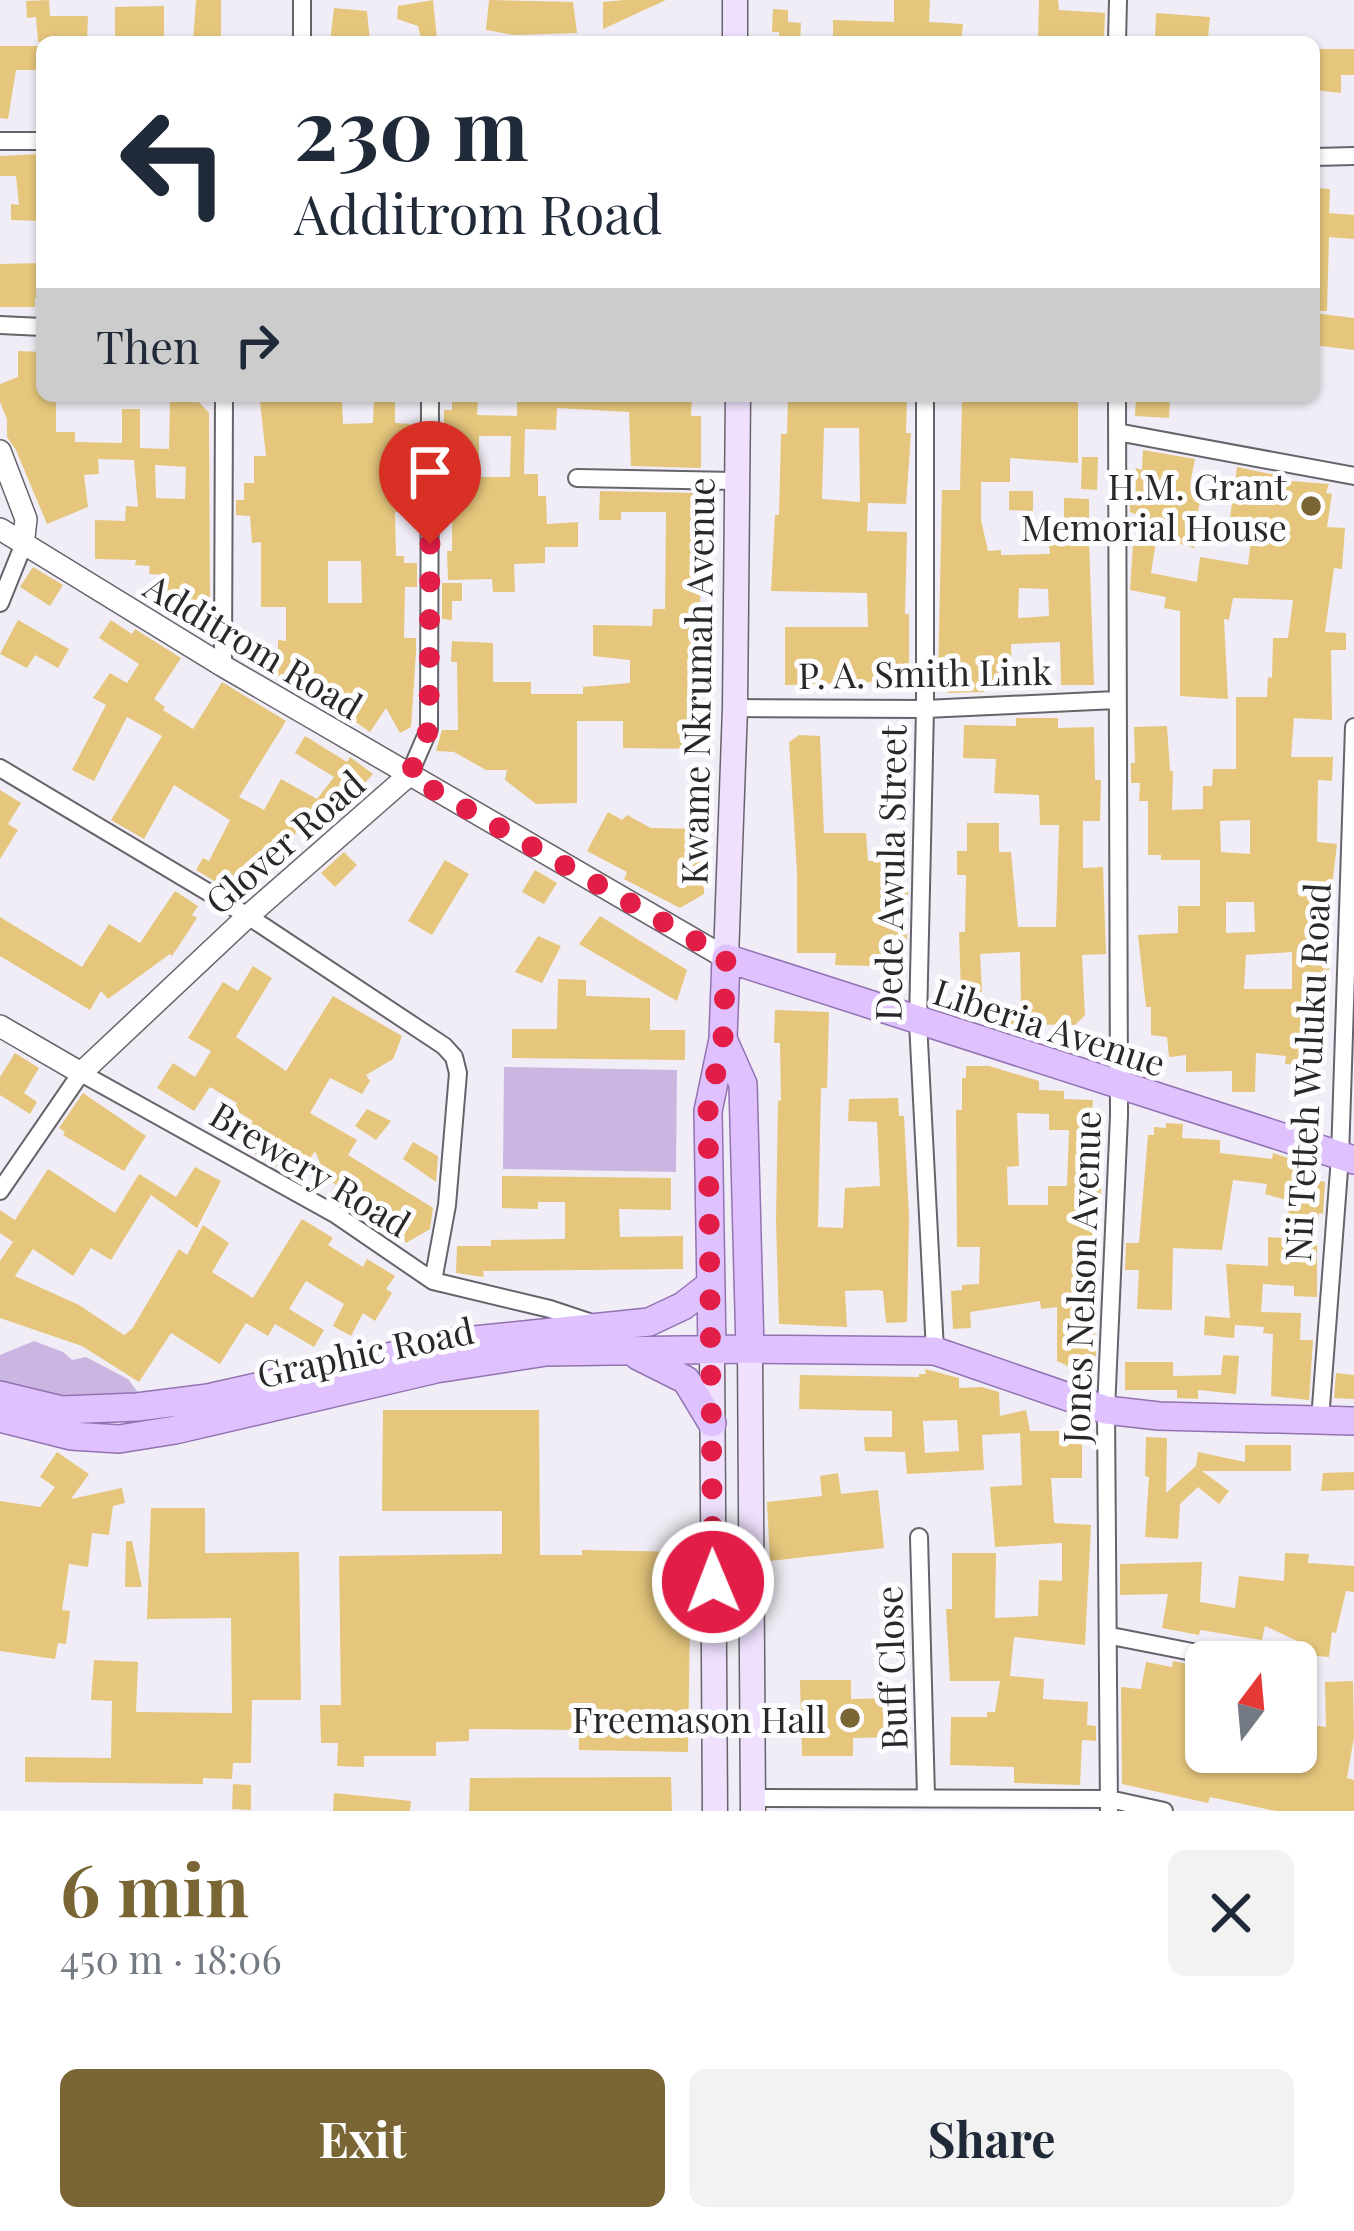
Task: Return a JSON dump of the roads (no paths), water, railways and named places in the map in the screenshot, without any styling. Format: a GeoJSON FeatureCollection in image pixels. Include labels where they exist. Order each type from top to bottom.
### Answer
{"type":"FeatureCollection","features":[{"type":"Feature","properties":{"kind":"main road"},"geometry":{"type":"LineString","coordinates":[[735,0],[735,36]]}},
{"type":"Feature","properties":{"kind":"main road","name":"Kwame Nkrumah Avenue"},"geometry":{"type":"LineString","coordinates":[[716,1811],[708,1111],[723,1039],[735,708],[738,402]]}},
{"type":"Feature","properties":{"kind":"main road","name":"Liberia Avenue"},"geometry":{"type":"LineString","coordinates":[[726,958],[1347,1158]]}},
{"type":"Feature","properties":{"kind":"main road","name":"Kwame Nkrumah Avenue"},"geometry":{"type":"LineString","coordinates":[[723,1039],[743,1084],[754,1805]]}},
{"type":"Feature","properties":{"kind":"main road","name":"Graphic Road"},"geometry":{"type":"LineString","coordinates":[[0,1394],[62,1409],[137,1407],[268,1386],[454,1342],[662,1318],[710,1285]]}},
{"type":"Feature","properties":{"kind":"main road","name":"Graphic Road"},"geometry":{"type":"LineString","coordinates":[[0,1418],[71,1436],[119,1439],[436,1369],[546,1352],[750,1349],[935,1351],[1106,1410],[1159,1416],[1354,1420]]}},
{"type":"Feature","properties":{"kind":"main road"},"geometry":{"type":"LineString","coordinates":[[629,1352],[686,1380],[712,1423]]}},
{"type":"Feature","properties":{"kind":"street"},"geometry":{"type":"LineString","coordinates":[[302,0],[302,36]]}},
{"type":"Feature","properties":{"kind":"street"},"geometry":{"type":"LineString","coordinates":[[1117,36],[1118,0]]}},
{"type":"Feature","properties":{"kind":"street"},"geometry":{"type":"LineString","coordinates":[[0,141],[36,142]]}},
{"type":"Feature","properties":{"kind":"street"},"geometry":{"type":"LineString","coordinates":[[1320,157],[1354,157]]}},
{"type":"Feature","properties":{"kind":"street"},"geometry":{"type":"LineString","coordinates":[[0,326],[36,327]]}},
{"type":"Feature","properties":{"kind":"street"},"geometry":{"type":"LineString","coordinates":[[223,666],[224,402]]}},
{"type":"Feature","properties":{"kind":"street","name":"Glover Road"},"geometry":{"type":"LineString","coordinates":[[0,1191],[81,1073],[248,916],[409,776],[429,729],[430,402]]}},
{"type":"Feature","properties":{"kind":"street","name":"Dede Awula Street"},"geometry":{"type":"LineString","coordinates":[[925,402],[918,1022],[935,1351]]}},
{"type":"Feature","properties":{"kind":"street","name":"Jones Nelson Avenue"},"geometry":{"type":"LineString","coordinates":[[1109,1805],[1106,1410],[1117,1085],[1117,402]]}},
{"type":"Feature","properties":{"kind":"street"},"geometry":{"type":"LineString","coordinates":[[1118,432],[1354,476]]}},
{"type":"Feature","properties":{"kind":"street"},"geometry":{"type":"LineString","coordinates":[[0,603],[23,546],[26,519],[3,467]]}},
{"type":"Feature","properties":{"kind":"street"},"geometry":{"type":"LineString","coordinates":[[577,478],[735,481]]}},
{"type":"Feature","properties":{"kind":"street","name":"Additrom Road"},"geometry":{"type":"LineString","coordinates":[[0,530],[409,776],[726,958]]}},
{"type":"Feature","properties":{"kind":"street","name":"P. A. Smith Link"},"geometry":{"type":"LineString","coordinates":[[735,708],[925,709],[1116,700]]}},
{"type":"Feature","properties":{"kind":"street","name":"Nii Tetteh Wuluku Road"},"geometry":{"type":"LineString","coordinates":[[1319,1420],[1347,1158],[1354,727]]}},
{"type":"Feature","properties":{"kind":"street"},"geometry":{"type":"LineString","coordinates":[[0,768],[248,916],[454,1057],[458,1072],[447,1205],[433,1281]]}},
{"type":"Feature","properties":{"kind":"street","name":"Brewery Road"},"geometry":{"type":"LineString","coordinates":[[0,1026],[335,1214],[433,1281],[603,1327]]}},
{"type":"Feature","properties":{"kind":"street","name":"Buff Close"},"geometry":{"type":"LineString","coordinates":[[919,1537],[926,1796]]}},
{"type":"Feature","properties":{"kind":"street"},"geometry":{"type":"LineString","coordinates":[[1111,1636],[1185,1651]]}},
{"type":"Feature","properties":{"kind":"street"},"geometry":{"type":"LineString","coordinates":[[754,1805],[926,1796],[1164,1811]]}},
{"type":"Feature","properties":{"kind":"place","name":"H.M. Grant Memorial House"},"geometry":{"type":"Point","coordinates":[1311,506]}},
{"type":"Feature","properties":{"kind":"place","name":"Freemason Hall"},"geometry":{"type":"Point","coordinates":[850,1718]}}]}
